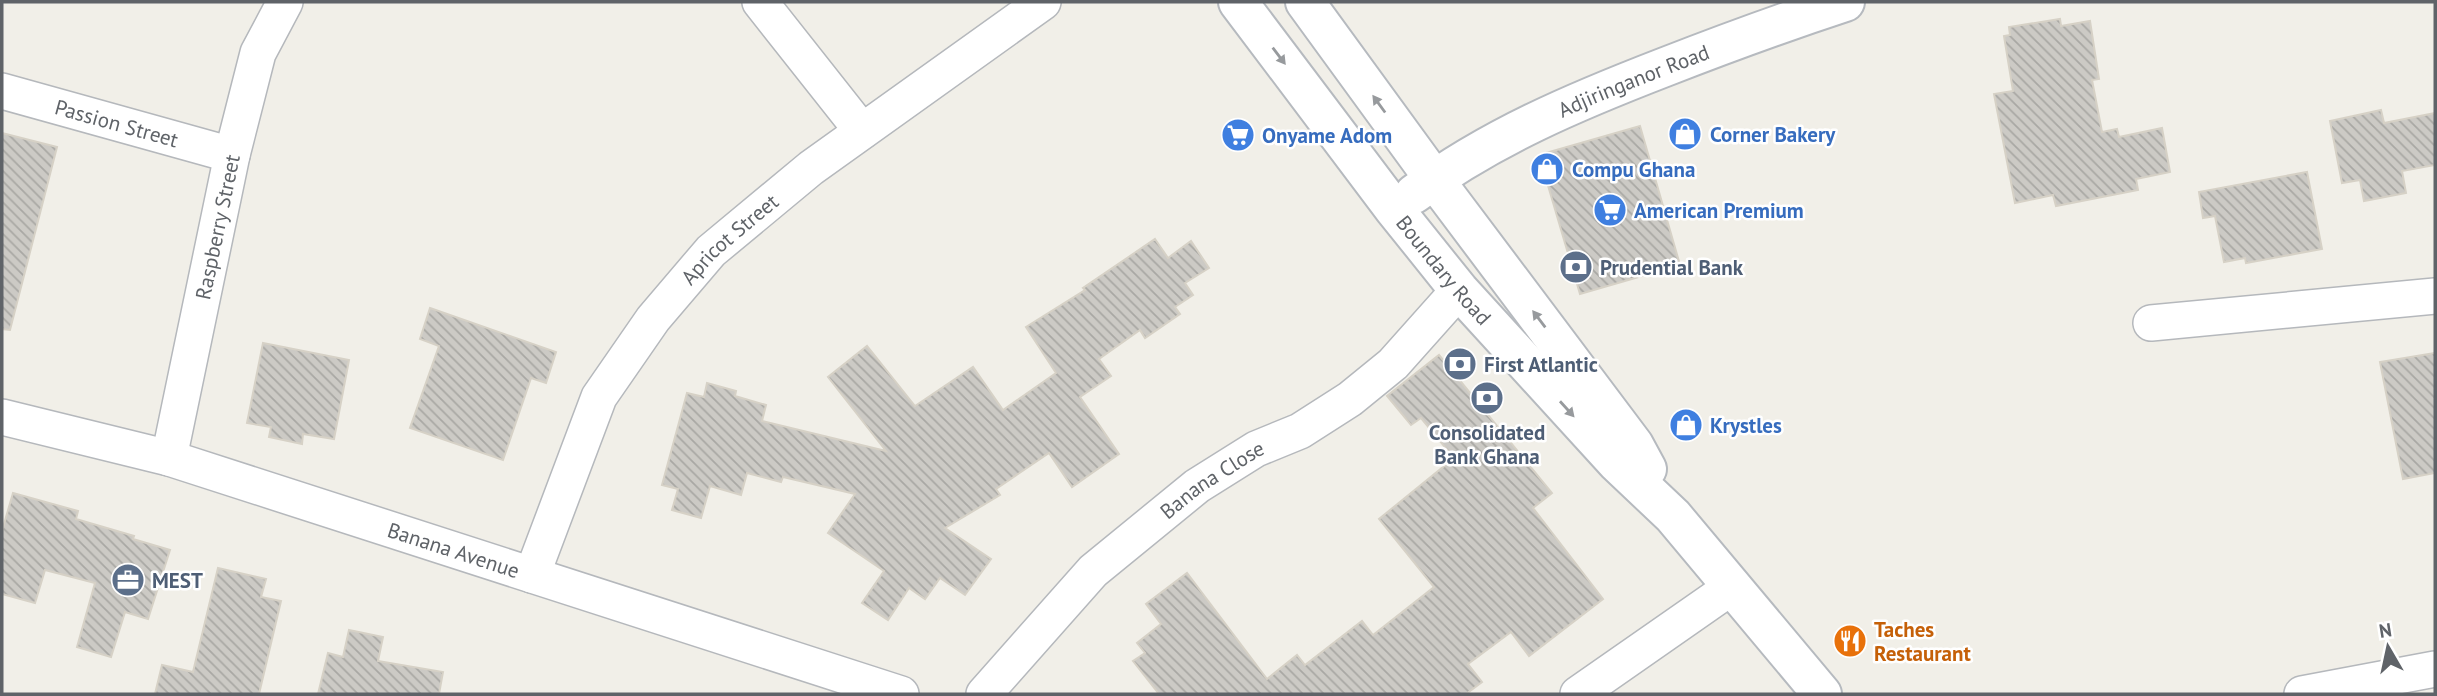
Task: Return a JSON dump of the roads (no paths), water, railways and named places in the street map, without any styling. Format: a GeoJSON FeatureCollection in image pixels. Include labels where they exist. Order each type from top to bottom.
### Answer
{"type":"FeatureCollection","features":[{"type":"Feature","properties":{"kind":"main road","name":"Boundary Road"},"geometry":{"type":"LineString","coordinates":[[1238,2],[1394,209],[1459,290],[1617,463],[1673,516],[1822,694]]}},
{"type":"Feature","properties":{"kind":"main road","name":"Boundary Road"},"geometry":{"type":"LineString","coordinates":[[1305,2],[1434,180],[1634,445],[1673,516]]}},
{"type":"Feature","properties":{"kind":"main road","name":"Adjiringanor Road"},"geometry":{"type":"LineString","coordinates":[[1394,209],[1503,136],[1586,98],[1833,4]]}},
{"type":"Feature","properties":{"kind":"street","name":"Raspberry Street"},"geometry":{"type":"LineString","coordinates":[[169,458],[232,155],[258,53],[285,2]]}},
{"type":"Feature","properties":{"kind":"street"},"geometry":{"type":"LineString","coordinates":[[760,2],[862,131]]}},
{"type":"Feature","properties":{"kind":"street","name":"Apricot Street"},"geometry":{"type":"LineString","coordinates":[[532,575],[599,397],[653,319],[710,251],[811,168],[1043,2]]}},
{"type":"Feature","properties":{"kind":"street","name":"Passion Street"},"geometry":{"type":"LineString","coordinates":[[2,92],[232,155]]}},
{"type":"Feature","properties":{"kind":"street","name":"Banana Close"},"geometry":{"type":"LineString","coordinates":[[985,694],[1093,571],[1197,486],[1256,449],[1300,431],[1350,399],[1393,364],[1459,290]]}},
{"type":"Feature","properties":{"kind":"street"},"geometry":{"type":"LineString","coordinates":[[2151,323],[2435,296]]}},
{"type":"Feature","properties":{"kind":"street","name":"Banana Avenue"},"geometry":{"type":"LineString","coordinates":[[2,417],[169,458],[901,694]]}},
{"type":"Feature","properties":{"kind":"street"},"geometry":{"type":"LineString","coordinates":[[1578,694],[1733,586]]}},
{"type":"Feature","properties":{"kind":"street"},"geometry":{"type":"LineString","coordinates":[[2302,694],[2435,669]]}},
{"type":"Feature","properties":{"kind":"place","name":"Corner Bakery"},"geometry":{"type":"Point","coordinates":[1685,134]}},
{"type":"Feature","properties":{"kind":"place","name":"Onyame Adom"},"geometry":{"type":"Point","coordinates":[1238,135]}},
{"type":"Feature","properties":{"kind":"place","name":"Compu Ghana"},"geometry":{"type":"Point","coordinates":[1547,169]}},
{"type":"Feature","properties":{"kind":"place","name":"American Premium"},"geometry":{"type":"Point","coordinates":[1610,210]}},
{"type":"Feature","properties":{"kind":"place","name":"Prudential Bank"},"geometry":{"type":"Point","coordinates":[1576,267]}},
{"type":"Feature","properties":{"kind":"place","name":"First Atlantic"},"geometry":{"type":"Point","coordinates":[1460,364]}},
{"type":"Feature","properties":{"kind":"place","name":"Consolidated Bank Ghana"},"geometry":{"type":"Point","coordinates":[1487,398]}},
{"type":"Feature","properties":{"kind":"place","name":"Krystles"},"geometry":{"type":"Point","coordinates":[1686,425]}},
{"type":"Feature","properties":{"kind":"place","name":"MEST"},"geometry":{"type":"Point","coordinates":[128,580]}},
{"type":"Feature","properties":{"kind":"place","name":"Taches Restaurant"},"geometry":{"type":"Point","coordinates":[1850,641]}}]}
